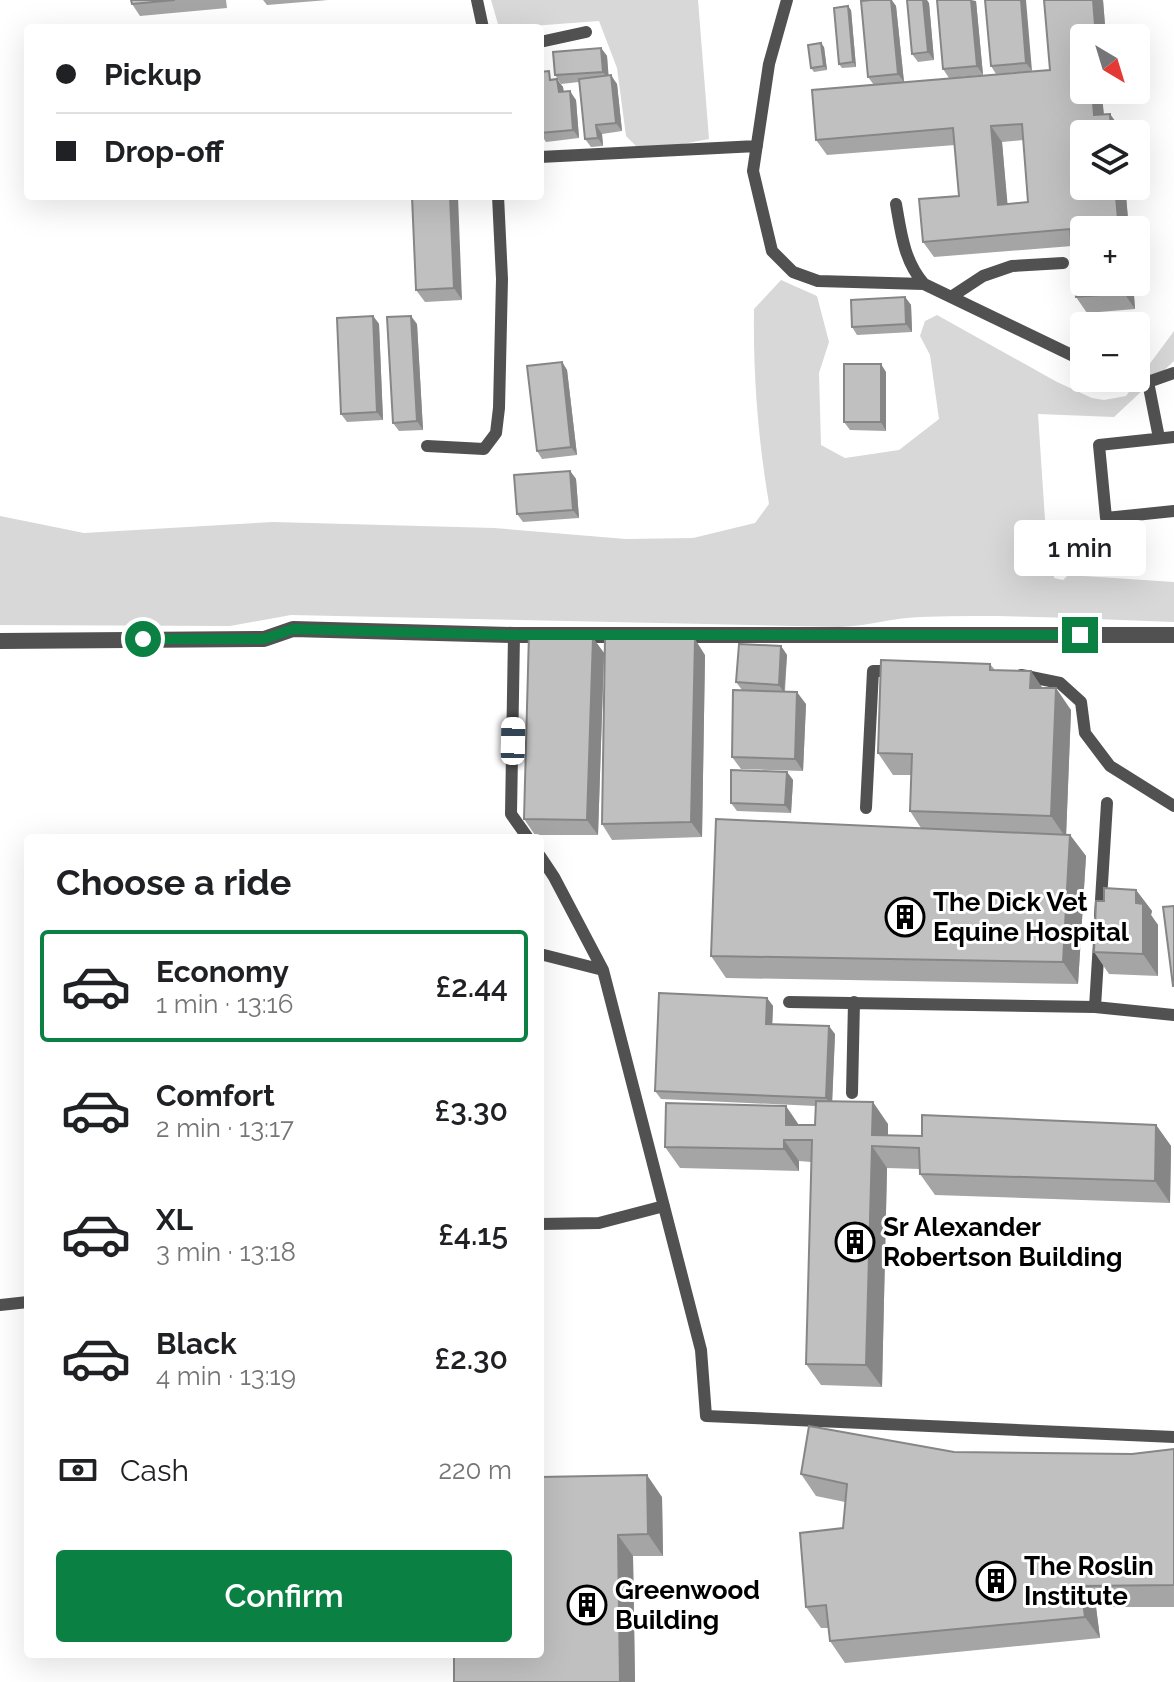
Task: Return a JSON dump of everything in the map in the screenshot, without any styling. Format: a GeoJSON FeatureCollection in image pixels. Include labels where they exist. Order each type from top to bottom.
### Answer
{"type":"FeatureCollection","features":[{"type":"Feature","properties":{"kind":"street"},"geometry":{"type":"LineString","coordinates":[[0,641],[264,639],[293,629],[514,635],[1174,635]]}},
{"type":"Feature","properties":{"kind":"lane"},"geometry":{"type":"LineString","coordinates":[[477,0],[482,24]]}},
{"type":"Feature","properties":{"kind":"lane"},"geometry":{"type":"LineString","coordinates":[[787,0],[769,64],[753,171],[772,251],[793,272],[818,281],[924,284]]}},
{"type":"Feature","properties":{"kind":"lane"},"geometry":{"type":"LineString","coordinates":[[544,41],[586,32]]}},
{"type":"Feature","properties":{"kind":"lane"},"geometry":{"type":"LineString","coordinates":[[544,157],[757,146]]}},
{"type":"Feature","properties":{"kind":"lane"},"geometry":{"type":"LineString","coordinates":[[427,446],[484,449],[496,433],[502,310],[498,200]]}},
{"type":"Feature","properties":{"kind":"lane"},"geometry":{"type":"LineString","coordinates":[[896,204],[905,253],[924,284],[1070,354]]}},
{"type":"Feature","properties":{"kind":"lane"},"geometry":{"type":"LineString","coordinates":[[951,297],[983,276],[1012,266],[1063,263]]}},
{"type":"Feature","properties":{"kind":"lane"},"geometry":{"type":"LineString","coordinates":[[1150,381],[1174,373]]}},
{"type":"Feature","properties":{"kind":"lane"},"geometry":{"type":"LineString","coordinates":[[1150,392],[1159,438]]}},
{"type":"Feature","properties":{"kind":"lane"},"geometry":{"type":"LineString","coordinates":[[1174,437],[1099,445],[1106,518],[1174,511]]}},
{"type":"Feature","properties":{"kind":"lane"},"geometry":{"type":"LineString","coordinates":[[514,635],[511,814],[525,834]]}},
{"type":"Feature","properties":{"kind":"lane"},"geometry":{"type":"LineString","coordinates":[[866,808],[873,671],[914,672]]}},
{"type":"Feature","properties":{"kind":"lane"},"geometry":{"type":"LineString","coordinates":[[1000,675],[1030,675],[1060,683],[1081,702],[1085,733],[1110,766],[1174,806]]}},
{"type":"Feature","properties":{"kind":"lane"},"geometry":{"type":"LineString","coordinates":[[1095,1007],[1107,803]]}},
{"type":"Feature","properties":{"kind":"lane"},"geometry":{"type":"LineString","coordinates":[[544,862],[603,970],[701,1350],[706,1416],[1174,1437]]}},
{"type":"Feature","properties":{"kind":"lane"},"geometry":{"type":"LineString","coordinates":[[544,955],[603,970]]}},
{"type":"Feature","properties":{"kind":"lane"},"geometry":{"type":"LineString","coordinates":[[789,1002],[1095,1007],[1174,1015]]}},
{"type":"Feature","properties":{"kind":"lane"},"geometry":{"type":"LineString","coordinates":[[852,1093],[854,1002]]}},
{"type":"Feature","properties":{"kind":"lane"},"geometry":{"type":"LineString","coordinates":[[544,1224],[599,1223],[664,1206]]}},
{"type":"Feature","properties":{"kind":"lane"},"geometry":{"type":"LineString","coordinates":[[0,1305],[24,1302]]}},
{"type":"Feature","properties":{"kind":"shaded area"},"geometry":{"type":"Polygon","coordinates":[[[491,0],[698,0],[709,139],[638,148],[626,136],[617,68],[599,21],[498,24],[491,0]]]}},
{"type":"Feature","properties":{"kind":"shaded area"},"geometry":{"type":"Polygon","coordinates":[[[781,280],[817,296],[829,342],[819,373],[821,445],[845,458],[899,450],[939,419],[930,355],[920,336],[925,321],[937,315],[1070,388],[1070,392],[1104,400],[1126,396],[1129,392],[1141,392],[1114,417],[1038,414],[1047,550],[1055,562],[1054,578],[1063,580],[1068,575],[1174,582],[1174,622],[952,616],[840,627],[291,615],[230,626],[0,625],[0,516],[84,533],[273,522],[494,528],[626,539],[693,538],[755,523],[769,504],[757,406],[754,309],[781,280]]]}},
{"type":"Feature","properties":{"kind":"shaded area"},"geometry":{"type":"Polygon","coordinates":[[[1174,331],[1174,361],[1150,383],[1150,364],[1174,331]]]}},
{"type":"Feature","properties":{"kind":"building"},"geometry":{"type":"Polygon","coordinates":[[[131,0],[175,0],[132,4],[131,0]]]}},
{"type":"Feature","properties":{"kind":"building"},"geometry":{"type":"Polygon","coordinates":[[[891,0],[898,74],[868,77],[861,1],[891,0]]]}},
{"type":"Feature","properties":{"kind":"building"},"geometry":{"type":"Polygon","coordinates":[[[907,0],[923,0],[928,52],[912,54],[907,0]]]}},
{"type":"Feature","properties":{"kind":"building"},"geometry":{"type":"Polygon","coordinates":[[[937,0],[971,0],[977,66],[943,69],[937,0]]]}},
{"type":"Feature","properties":{"kind":"building"},"geometry":{"type":"Polygon","coordinates":[[[985,0],[1021,0],[1026,63],[991,66],[985,0]]]}},
{"type":"Feature","properties":{"kind":"building"},"geometry":{"type":"Polygon","coordinates":[[[1044,0],[1093,0],[1095,24],[1070,24],[1070,104],[1093,104],[1094,115],[1110,114],[1110,120],[1070,120],[1070,200],[1116,200],[1118,216],[1070,216],[1070,229],[923,242],[919,199],[959,196],[953,128],[816,140],[812,90],[1050,70],[1044,0]],[[1022,124],[991,126],[998,205],[1028,202],[1022,124]]]}},
{"type":"Feature","properties":{"kind":"building"},"geometry":{"type":"Polygon","coordinates":[[[848,6],[853,62],[839,64],[834,8],[848,6]]]}},
{"type":"Feature","properties":{"kind":"building"},"geometry":{"type":"Polygon","coordinates":[[[821,43],[824,66],[811,68],[808,45],[821,43]]]}},
{"type":"Feature","properties":{"kind":"building"},"geometry":{"type":"Polygon","coordinates":[[[601,48],[603,72],[555,75],[553,52],[601,48]]]}},
{"type":"Feature","properties":{"kind":"building"},"geometry":{"type":"Polygon","coordinates":[[[549,71],[550,80],[557,79],[559,92],[570,91],[573,130],[544,133],[544,72],[549,71]]]}},
{"type":"Feature","properties":{"kind":"building"},"geometry":{"type":"Polygon","coordinates":[[[611,75],[616,123],[596,125],[598,138],[585,139],[579,79],[611,75]]]}},
{"type":"Feature","properties":{"kind":"building"},"geometry":{"type":"Polygon","coordinates":[[[412,200],[450,200],[454,288],[416,290],[412,200]]]}},
{"type":"Feature","properties":{"kind":"building"},"geometry":{"type":"Polygon","coordinates":[[[905,297],[906,324],[852,327],[851,300],[905,297]]]}},
{"type":"Feature","properties":{"kind":"building"},"geometry":{"type":"Polygon","coordinates":[[[373,316],[377,412],[341,414],[337,318],[373,316]]]}},
{"type":"Feature","properties":{"kind":"building"},"geometry":{"type":"Polygon","coordinates":[[[411,316],[417,421],[393,423],[387,317],[411,316]]]}},
{"type":"Feature","properties":{"kind":"building"},"geometry":{"type":"Polygon","coordinates":[[[562,362],[571,447],[537,451],[527,366],[562,362]]]}},
{"type":"Feature","properties":{"kind":"building"},"geometry":{"type":"Polygon","coordinates":[[[844,364],[881,364],[881,422],[844,422],[844,364]]]}},
{"type":"Feature","properties":{"kind":"building"},"geometry":{"type":"Polygon","coordinates":[[[570,471],[573,510],[517,514],[514,475],[570,471]]]}},
{"type":"Feature","properties":{"kind":"building"},"geometry":{"type":"Polygon","coordinates":[[[529,633],[593,638],[587,820],[524,819],[529,633]]]}},
{"type":"Feature","properties":{"kind":"building"},"geometry":{"type":"Polygon","coordinates":[[[605,638],[695,639],[691,822],[602,824],[605,638]]]}},
{"type":"Feature","properties":{"kind":"building"},"geometry":{"type":"Polygon","coordinates":[[[739,644],[781,646],[779,685],[736,682],[739,644]]]}},
{"type":"Feature","properties":{"kind":"building"},"geometry":{"type":"Polygon","coordinates":[[[881,660],[990,664],[990,670],[1031,671],[1030,688],[1056,688],[1051,816],[910,811],[912,754],[878,753],[881,660]]]}},
{"type":"Feature","properties":{"kind":"building"},"geometry":{"type":"Polygon","coordinates":[[[733,690],[797,692],[795,759],[732,757],[733,690]]]}},
{"type":"Feature","properties":{"kind":"building"},"geometry":{"type":"Polygon","coordinates":[[[731,770],[787,772],[785,805],[731,803],[731,770]]]}},
{"type":"Feature","properties":{"kind":"building","name":"The Dick Vet Equine Hospital"},"geometry":{"type":"Polygon","coordinates":[[[716,819],[1070,835],[1063,962],[711,956],[716,819]]]}},
{"type":"Feature","properties":{"kind":"building"},"geometry":{"type":"Polygon","coordinates":[[[1104,888],[1136,890],[1136,903],[1143,904],[1143,954],[1094,952],[1096,901],[1104,901],[1104,888]]]}},
{"type":"Feature","properties":{"kind":"building"},"geometry":{"type":"Polygon","coordinates":[[[1174,906],[1174,986],[1173,986],[1163,907],[1174,906]]]}},
{"type":"Feature","properties":{"kind":"building"},"geometry":{"type":"Polygon","coordinates":[[[659,993],[767,998],[766,1024],[829,1026],[826,1098],[655,1091],[659,993]]]}},
{"type":"Feature","properties":{"kind":"building"},"geometry":{"type":"Polygon","coordinates":[[[816,1101],[873,1102],[872,1135],[922,1136],[922,1115],[1156,1125],[1155,1181],[920,1174],[919,1148],[872,1146],[866,1365],[806,1364],[812,1140],[784,1140],[784,1149],[665,1147],[666,1103],[786,1106],[786,1125],[815,1125],[816,1101]]]}},
{"type":"Feature","properties":{"kind":"building","name":"The Roslin Institute"},"geometry":{"type":"Polygon","coordinates":[[[809,1426],[954,1452],[1132,1454],[1174,1449],[1174,1585],[1081,1586],[1085,1617],[830,1641],[826,1605],[806,1607],[800,1533],[843,1528],[847,1484],[801,1474],[809,1426]]]}},
{"type":"Feature","properties":{"kind":"building","name":"Greenwood Building"},"geometry":{"type":"Polygon","coordinates":[[[647,1475],[648,1534],[618,1535],[620,1682],[454,1682],[454,1658],[544,1658],[544,1477],[647,1475]]]}},
{"type":"Feature","properties":{"kind":"place","name":"The Dick Vet Equine Hospital"},"geometry":{"type":"Point","coordinates":[905,917]}},
{"type":"Feature","properties":{"kind":"place","name":"Sr Alexander Robertson Building"},"geometry":{"type":"Point","coordinates":[855,1242]}},
{"type":"Feature","properties":{"kind":"place","name":"The Roslin Institute"},"geometry":{"type":"Point","coordinates":[996,1581]}},
{"type":"Feature","properties":{"kind":"place","name":"Greenwood Building"},"geometry":{"type":"Point","coordinates":[587,1605]}},
{"type":"Feature","properties":{"kind":"route"},"geometry":{"type":"LineString","coordinates":[[143,639],[264,639],[293,629],[514,635],[1080,635]]}}]}
